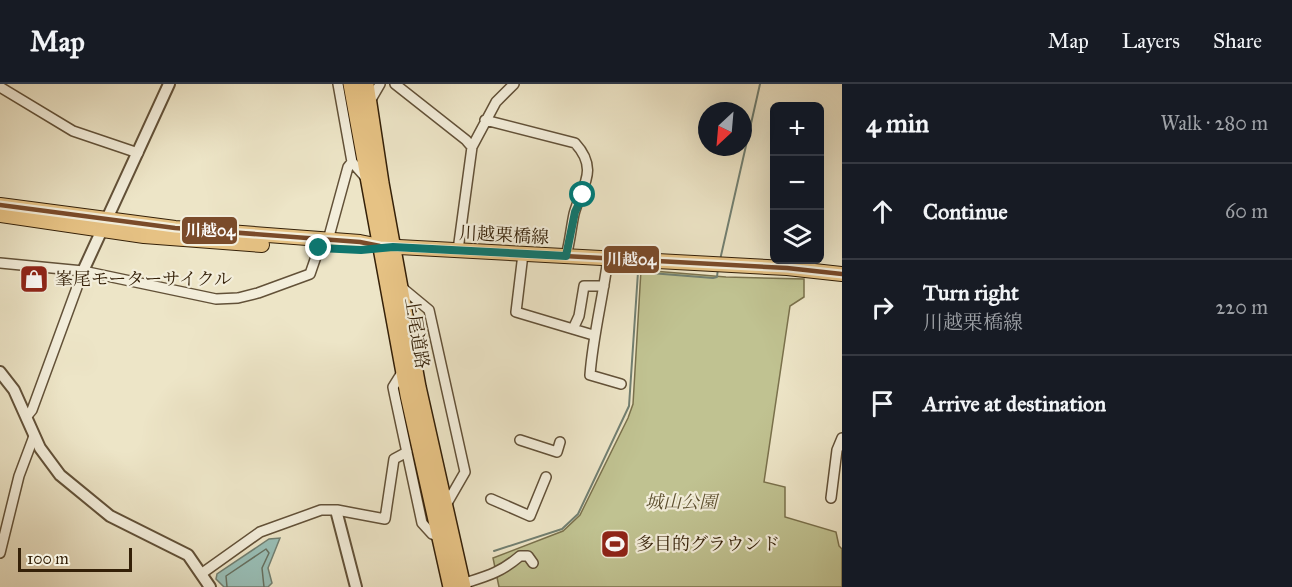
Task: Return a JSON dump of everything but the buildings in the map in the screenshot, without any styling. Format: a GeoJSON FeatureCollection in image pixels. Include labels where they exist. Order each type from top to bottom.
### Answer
{"type":"FeatureCollection","features":[{"type":"Feature","properties":{"kind":"highway","name":"上尾道路"},"geometry":{"type":"LineString","coordinates":[[351,84],[368,181],[386,247],[400,286],[428,435],[446,506],[457,586]]}},
{"type":"Feature","properties":{"kind":"highway","name":"上尾道路"},"geometry":{"type":"LineString","coordinates":[[366,84],[403,370],[438,536],[457,586]]}},
{"type":"Feature","properties":{"kind":"main road","name":"川越栗橋線"},"geometry":{"type":"LineString","coordinates":[[0,205],[104,225]]}},
{"type":"Feature","properties":{"kind":"main road","name":"川越栗橋線"},"geometry":{"type":"LineString","coordinates":[[0,215],[323,244],[361,250],[386,247],[458,250],[842,274]]}},
{"type":"Feature","properties":{"kind":"street"},"geometry":{"type":"LineString","coordinates":[[27,416],[32,410],[83,271],[170,84]]}},
{"type":"Feature","properties":{"kind":"street"},"geometry":{"type":"LineString","coordinates":[[338,84],[352,162],[368,181]]}},
{"type":"Feature","properties":{"kind":"street"},"geometry":{"type":"LineString","coordinates":[[369,104],[380,84]]}},
{"type":"Feature","properties":{"kind":"street"},"geometry":{"type":"LineString","coordinates":[[395,84],[466,140],[471,147]]}},
{"type":"Feature","properties":{"kind":"street"},"geometry":{"type":"LineString","coordinates":[[458,250],[471,147],[496,102],[514,84]]}},
{"type":"Feature","properties":{"kind":"street"},"geometry":{"type":"LineString","coordinates":[[0,87],[73,131],[138,153]]}},
{"type":"Feature","properties":{"kind":"street"},"geometry":{"type":"LineString","coordinates":[[485,120],[575,144],[581,150],[587,165],[588,181],[575,212],[566,256]]}},
{"type":"Feature","properties":{"kind":"street"},"geometry":{"type":"LineString","coordinates":[[0,263],[83,271],[197,297],[238,298],[310,274],[323,244],[348,167],[352,162]]}},
{"type":"Feature","properties":{"kind":"street"},"geometry":{"type":"LineString","coordinates":[[523,254],[516,312],[593,335]]}},
{"type":"Feature","properties":{"kind":"street"},"geometry":{"type":"LineString","coordinates":[[608,258],[593,335],[590,375],[621,384]]}},
{"type":"Feature","properties":{"kind":"street"},"geometry":{"type":"LineString","coordinates":[[400,286],[429,310],[465,472],[446,506]]}},
{"type":"Feature","properties":{"kind":"street"},"geometry":{"type":"LineString","coordinates":[[573,329],[579,316],[584,286],[604,286]]}},
{"type":"Feature","properties":{"kind":"street"},"geometry":{"type":"LineString","coordinates":[[403,370],[393,387],[422,523],[432,534],[438,536]]}},
{"type":"Feature","properties":{"kind":"street"},"geometry":{"type":"LineString","coordinates":[[0,372],[14,390],[34,436],[60,475],[85,498],[110,516],[188,555],[210,587]]}},
{"type":"Feature","properties":{"kind":"street"},"geometry":{"type":"LineString","coordinates":[[382,388],[393,387]]}},
{"type":"Feature","properties":{"kind":"street"},"geometry":{"type":"LineString","coordinates":[[0,553],[19,476],[34,436]]}},
{"type":"Feature","properties":{"kind":"street"},"geometry":{"type":"LineString","coordinates":[[831,498],[837,450],[842,438]]}},
{"type":"Feature","properties":{"kind":"street"},"geometry":{"type":"LineString","coordinates":[[520,440],[557,452],[560,442]]}},
{"type":"Feature","properties":{"kind":"street"},"geometry":{"type":"LineString","coordinates":[[201,574],[260,532],[321,510],[337,510],[386,519],[394,459],[407,452]]}},
{"type":"Feature","properties":{"kind":"street"},"geometry":{"type":"LineString","coordinates":[[491,499],[530,516],[546,477]]}},
{"type":"Feature","properties":{"kind":"street"},"geometry":{"type":"LineString","coordinates":[[337,514],[356,587]]}},
{"type":"Feature","properties":{"kind":"street"},"geometry":{"type":"LineString","coordinates":[[445,587],[457,586],[494,575],[507,568],[520,556],[528,556],[533,563]]}},
{"type":"Feature","properties":{"kind":"green space","name":"城山公園"},"geometry":{"type":"Polygon","coordinates":[[[641,270],[726,277],[804,279],[804,297],[790,306],[764,482],[785,487],[785,517],[836,532],[839,546],[842,549],[842,587],[499,587],[493,558],[563,531],[580,515],[628,418],[633,404],[641,270]]]}},
{"type":"Feature","properties":{"kind":"water"},"geometry":{"type":"Polygon","coordinates":[[[280,538],[268,568],[272,583],[268,587],[224,587],[216,579],[217,574],[269,539],[280,538]]]}},
{"type":"Feature","properties":{"kind":"waterway"},"geometry":{"type":"LineString","coordinates":[[720,260],[760,84]]}},
{"type":"Feature","properties":{"kind":"waterway"},"geometry":{"type":"LineString","coordinates":[[494,551],[562,529],[578,514],[629,406],[638,272],[713,278],[717,277],[718,268]]}},
{"type":"Feature","properties":{"kind":"transit line","name":"川越04"},"geometry":{"type":"LineString","coordinates":[[0,205],[175,228],[360,242],[380,246],[787,268],[842,274]]}},
{"type":"Feature","properties":{"kind":"place","name":"峯尾モーターサイクル"},"geometry":{"type":"Point","coordinates":[34,279]}},
{"type":"Feature","properties":{"kind":"place","name":"多目的グラウンド"},"geometry":{"type":"Point","coordinates":[615,544]}},
{"type":"Feature","properties":{"kind":"route"},"geometry":{"type":"LineString","coordinates":[[319,248],[361,250],[380,246],[566,256],[575,212],[583,195]]}}]}
